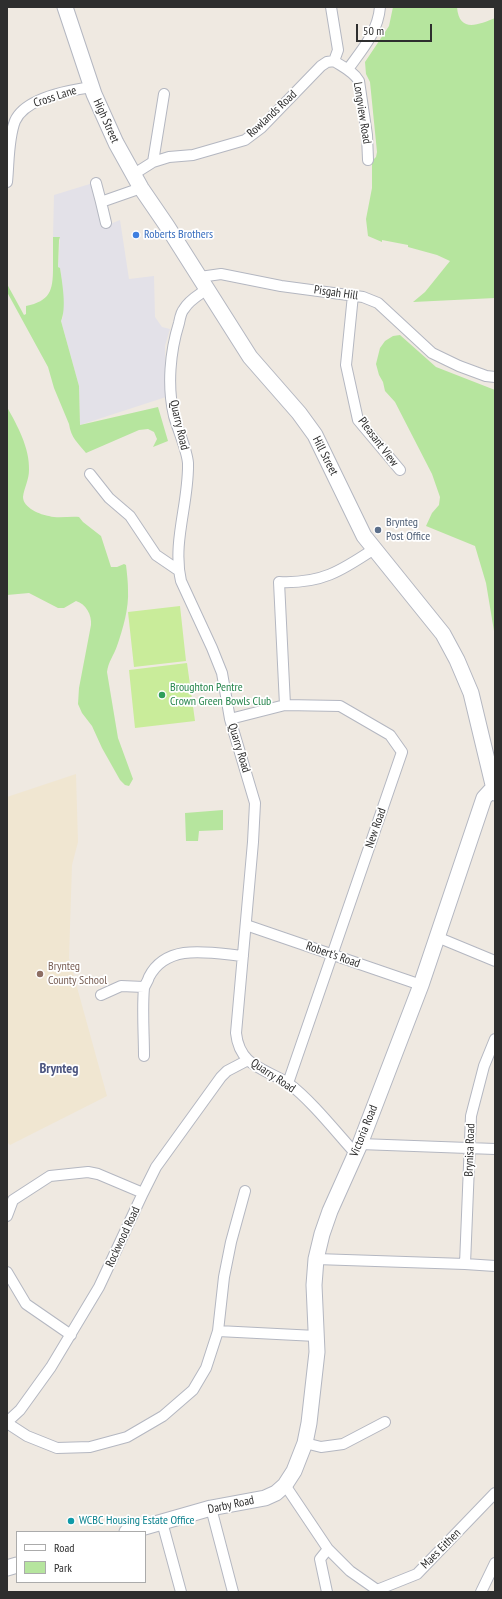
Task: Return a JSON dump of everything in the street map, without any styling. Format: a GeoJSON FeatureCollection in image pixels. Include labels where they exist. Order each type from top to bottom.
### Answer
{"type":"FeatureCollection","features":[{"type":"Feature","properties":{"kind":"street","name":"High Street"},"geometry":{"type":"LineString","coordinates":[[65,7],[92,87],[116,143],[141,188],[167,226]]}},
{"type":"Feature","properties":{"kind":"street"},"geometry":{"type":"LineString","coordinates":[[330,7],[338,50],[334,61]]}},
{"type":"Feature","properties":{"kind":"street"},"geometry":{"type":"LineString","coordinates":[[348,69],[369,41],[379,17],[380,7]]}},
{"type":"Feature","properties":{"kind":"street","name":"Longview Road"},"geometry":{"type":"LineString","coordinates":[[334,61],[356,75],[359,81],[367,135],[368,160]]}},
{"type":"Feature","properties":{"kind":"street","name":"Rowlands Road"},"geometry":{"type":"LineString","coordinates":[[134,174],[153,162],[169,157],[193,155],[245,140],[261,128],[321,66],[327,62],[334,61]]}},
{"type":"Feature","properties":{"kind":"street","name":"Cross Lane"},"geometry":{"type":"LineString","coordinates":[[7,182],[11,141],[15,121],[22,111],[36,101],[92,87]]}},
{"type":"Feature","properties":{"kind":"street"},"geometry":{"type":"LineString","coordinates":[[153,162],[164,94]]}},
{"type":"Feature","properties":{"kind":"street"},"geometry":{"type":"LineString","coordinates":[[96,183],[106,223]]}},
{"type":"Feature","properties":{"kind":"street"},"geometry":{"type":"LineString","coordinates":[[101,202],[141,188]]}},
{"type":"Feature","properties":{"kind":"street","name":"Hill Street"},"geometry":{"type":"LineString","coordinates":[[167,226],[250,356],[299,413],[315,435],[364,536],[443,634],[457,660],[471,693],[490,753],[494,790]]}},
{"type":"Feature","properties":{"kind":"street","name":"Pisgah Hill"},"geometry":{"type":"LineString","coordinates":[[204,283],[221,274],[280,286],[363,297],[378,303],[432,353],[458,366],[495,378]]}},
{"type":"Feature","properties":{"kind":"street","name":"Quarry Road"},"geometry":{"type":"LineString","coordinates":[[204,283],[183,310],[174,337],[171,360],[170,384],[174,414],[188,462],[186,492],[179,545],[178,570],[181,581],[222,672],[230,719],[255,803],[236,1033],[237,1041],[240,1051],[248,1060],[259,1068],[288,1083],[358,1149]]}},
{"type":"Feature","properties":{"kind":"street","name":"Pleasant View"},"geometry":{"type":"LineString","coordinates":[[353,295],[346,365],[358,420],[400,470]]}},
{"type":"Feature","properties":{"kind":"street"},"geometry":{"type":"LineString","coordinates":[[90,474],[109,498],[130,516],[156,555],[178,570]]}},
{"type":"Feature","properties":{"kind":"street"},"geometry":{"type":"LineString","coordinates":[[285,704],[279,582],[289,583],[324,578],[344,569],[374,549]]}},
{"type":"Feature","properties":{"kind":"street","name":"New Road"},"geometry":{"type":"LineString","coordinates":[[230,719],[285,704],[340,706],[390,735],[402,752],[288,1083]]}},
{"type":"Feature","properties":{"kind":"street","name":"Victoria Road"},"geometry":{"type":"LineString","coordinates":[[285,1485],[294,1471],[305,1443],[309,1423],[317,1352],[314,1285],[316,1259],[330,1211],[358,1149],[421,985],[484,798],[494,790]]}},
{"type":"Feature","properties":{"kind":"street","name":"Robert's Road"},"geometry":{"type":"LineString","coordinates":[[246,925],[421,985]]}},
{"type":"Feature","properties":{"kind":"street"},"geometry":{"type":"LineString","coordinates":[[437,937],[495,961]]}},
{"type":"Feature","properties":{"kind":"street"},"geometry":{"type":"LineString","coordinates":[[144,1056],[144,987],[152,972],[162,961],[177,954],[191,952],[243,956]]}},
{"type":"Feature","properties":{"kind":"street"},"geometry":{"type":"LineString","coordinates":[[101,995],[121,986],[144,987]]}},
{"type":"Feature","properties":{"kind":"street","name":"Brynisa Road"},"geometry":{"type":"LineString","coordinates":[[465,1264],[471,1149],[471,1116],[484,1066],[495,1039]]}},
{"type":"Feature","properties":{"kind":"street","name":"Rockwood Road"},"geometry":{"type":"LineString","coordinates":[[7,1423],[20,1410],[51,1367],[71,1335],[99,1287],[143,1193],[167,1150],[221,1077],[248,1060]]}},
{"type":"Feature","properties":{"kind":"street"},"geometry":{"type":"LineString","coordinates":[[358,1149],[495,1149]]}},
{"type":"Feature","properties":{"kind":"street"},"geometry":{"type":"LineString","coordinates":[[7,1216],[10,1196],[50,1176],[88,1172],[98,1174],[143,1193]]}},
{"type":"Feature","properties":{"kind":"street"},"geometry":{"type":"LineString","coordinates":[[7,1423],[27,1436],[57,1448],[90,1447],[127,1437],[163,1416],[193,1390],[206,1368],[218,1331],[224,1277],[231,1242],[245,1191]]}},
{"type":"Feature","properties":{"kind":"street"},"geometry":{"type":"LineString","coordinates":[[316,1259],[495,1266]]}},
{"type":"Feature","properties":{"kind":"street"},"geometry":{"type":"LineString","coordinates":[[7,1272],[26,1304],[71,1335]]}},
{"type":"Feature","properties":{"kind":"street"},"geometry":{"type":"LineString","coordinates":[[218,1331],[316,1336]]}},
{"type":"Feature","properties":{"kind":"street"},"geometry":{"type":"LineString","coordinates":[[305,1443],[321,1447],[343,1444],[385,1422]]}},
{"type":"Feature","properties":{"kind":"street"},"geometry":{"type":"LineString","coordinates":[[285,1485],[328,1549],[350,1572],[378,1591]]}},
{"type":"Feature","properties":{"kind":"street","name":"Darby Road"},"geometry":{"type":"LineString","coordinates":[[130,1531],[211,1508],[265,1498],[276,1493],[285,1485]]}},
{"type":"Feature","properties":{"kind":"street","name":"Maes Eithen"},"geometry":{"type":"LineString","coordinates":[[378,1591],[417,1574],[495,1494]]}},
{"type":"Feature","properties":{"kind":"street"},"geometry":{"type":"LineString","coordinates":[[211,1508],[233,1592]]}},
{"type":"Feature","properties":{"kind":"street"},"geometry":{"type":"LineString","coordinates":[[162,1522],[181,1592]]}},
{"type":"Feature","properties":{"kind":"street"},"geometry":{"type":"LineString","coordinates":[[327,1592],[320,1559],[328,1549]]}},
{"type":"Feature","properties":{"kind":"street"},"geometry":{"type":"LineString","coordinates":[[481,1592],[495,1563]]}},
{"type":"Feature","properties":{"kind":"shaded area"},"geometry":{"type":"Polygon","coordinates":[[[93,183],[103,227],[120,220],[129,279],[154,276],[155,317],[162,327],[170,329],[165,346],[166,397],[80,425],[79,386],[61,321],[63,317],[63,291],[60,268],[58,267],[60,237],[53,237],[54,195],[93,183]]]}},
{"type":"Feature","properties":{"kind":"shaded area","name":"Brynteg County School"},"geometry":{"type":"Polygon","coordinates":[[[76,774],[78,842],[72,865],[69,958],[107,1096],[10,1145],[7,1142],[7,797],[76,774]]]}},
{"type":"Feature","properties":{"kind":"green space"},"geometry":{"type":"Polygon","coordinates":[[[393,7],[457,7],[461,21],[470,25],[482,23],[495,18],[495,298],[413,302],[425,292],[450,261],[437,255],[408,247],[408,245],[382,240],[382,242],[368,236],[366,219],[372,188],[372,161],[376,157],[377,152],[370,82],[366,74],[365,62],[389,26],[393,7]]]}},
{"type":"Feature","properties":{"kind":"green space"},"geometry":{"type":"Polygon","coordinates":[[[53,237],[60,237],[58,267],[60,268],[64,302],[61,321],[79,386],[80,425],[158,407],[168,441],[153,447],[157,439],[154,432],[148,429],[139,430],[86,453],[73,437],[54,388],[48,367],[7,292],[7,284],[24,315],[26,314],[26,306],[34,304],[45,298],[51,289],[52,283],[53,237]]]}},
{"type":"Feature","properties":{"kind":"green space"},"geometry":{"type":"Polygon","coordinates":[[[400,335],[436,367],[495,390],[495,637],[486,583],[475,546],[426,526],[432,513],[439,505],[440,497],[432,474],[395,402],[385,391],[376,364],[380,348],[385,341],[393,336],[400,335]]]}},
{"type":"Feature","properties":{"kind":"green space"},"geometry":{"type":"Polygon","coordinates":[[[7,407],[22,437],[29,462],[29,474],[23,497],[29,508],[46,515],[56,517],[79,517],[101,536],[111,567],[117,567],[124,564],[126,565],[128,581],[127,611],[116,649],[107,672],[118,738],[133,779],[129,786],[125,785],[120,780],[102,748],[92,726],[82,713],[78,704],[79,688],[91,625],[88,610],[80,602],[76,601],[64,608],[58,608],[29,593],[7,595],[7,407]]]}},
{"type":"Feature","properties":{"kind":"green space"},"geometry":{"type":"Polygon","coordinates":[[[180,606],[186,661],[134,667],[128,612],[180,606]]]}},
{"type":"Feature","properties":{"kind":"green space","name":"Broughton Pentre Crown Green Bowls Club"},"geometry":{"type":"Polygon","coordinates":[[[187,663],[195,721],[135,728],[129,670],[187,663]]]}},
{"type":"Feature","properties":{"kind":"green space"},"geometry":{"type":"Polygon","coordinates":[[[223,810],[223,830],[199,831],[198,841],[186,841],[185,813],[223,810]]]}},
{"type":"Feature","properties":{"kind":"place","name":"Roberts Brothers"},"geometry":{"type":"Point","coordinates":[136,235]}},
{"type":"Feature","properties":{"kind":"place","name":"Brynteg Post Office"},"geometry":{"type":"Point","coordinates":[378,530]}},
{"type":"Feature","properties":{"kind":"place","name":"Broughton Pentre Crown Green Bowls Club"},"geometry":{"type":"Point","coordinates":[162,695]}},
{"type":"Feature","properties":{"kind":"place","name":"Brynteg County School"},"geometry":{"type":"Point","coordinates":[40,974]}},
{"type":"Feature","properties":{"kind":"place","name":"WCBC Housing Estate Office"},"geometry":{"type":"Point","coordinates":[71,1521]}},
{"type":"Feature","properties":{"kind":"district","name":"Brynteg"},"geometry":{"type":"Point","coordinates":[59,1069]}}]}
